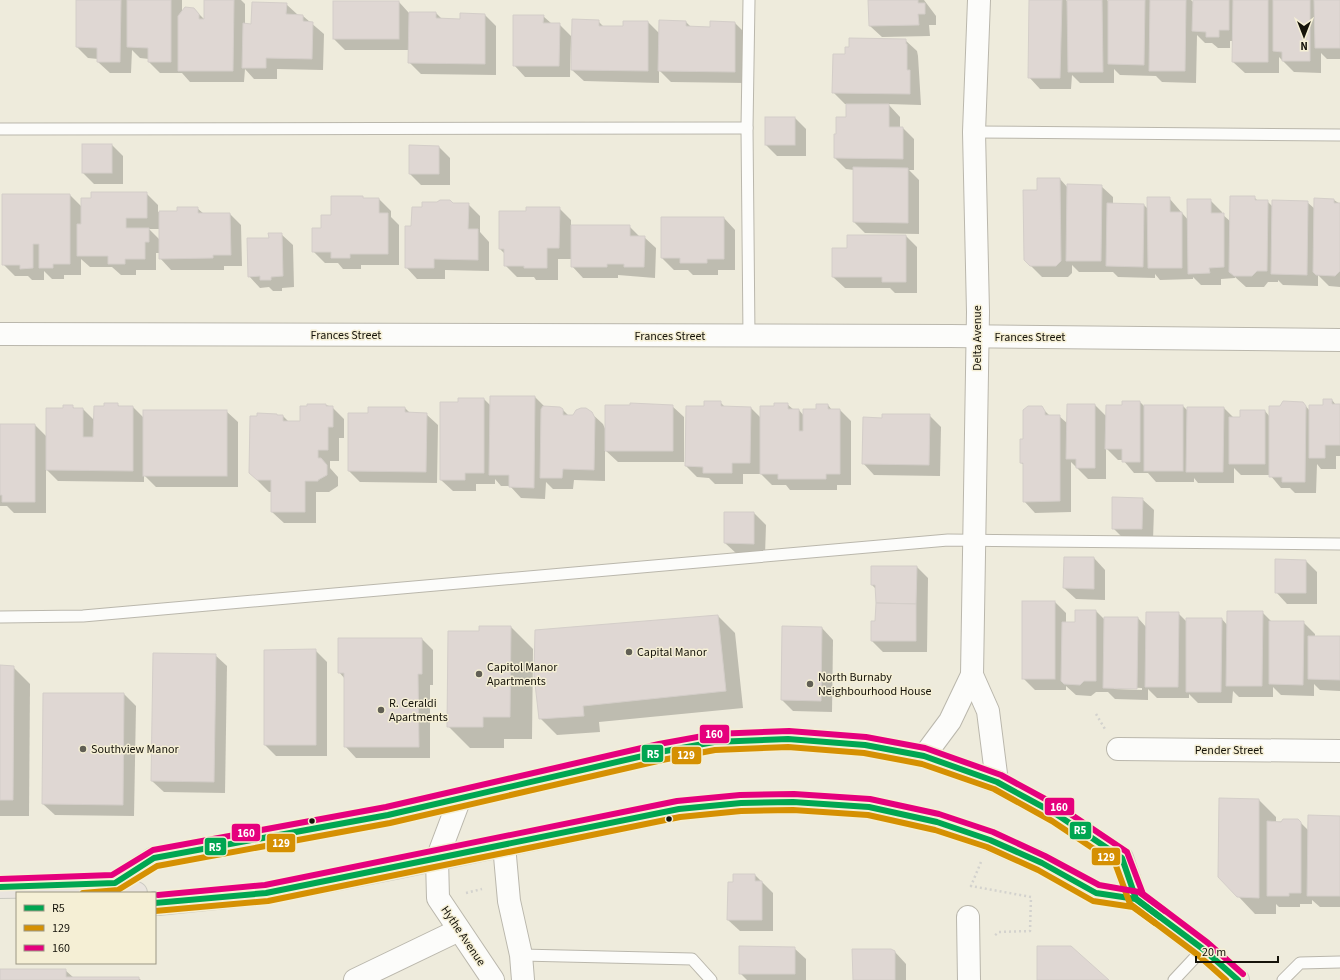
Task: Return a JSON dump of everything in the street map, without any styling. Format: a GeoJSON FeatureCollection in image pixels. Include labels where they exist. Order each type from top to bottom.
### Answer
{"type":"FeatureCollection","features":[{"type":"Feature","properties":{"kind":"main road"},"geometry":{"type":"LineString","coordinates":[[115,883],[154,858],[388,815],[660,752],[714,742],[804,740],[865,745],[924,756],[997,782],[1056,814],[1122,858],[1136,899]]}},
{"type":"Feature","properties":{"kind":"main road"},"geometry":{"type":"LineString","coordinates":[[156,903],[266,892],[437,859],[679,809],[741,803],[793,802],[869,807],[937,822],[990,840],[1042,863],[1096,893],[1136,899],[1203,949],[1238,980]]}},
{"type":"Feature","properties":{"kind":"main road"},"geometry":{"type":"LineString","coordinates":[[0,887],[66,886],[115,883],[134,892]]}},
{"type":"Feature","properties":{"kind":"street","name":"Delta Avenue"},"geometry":{"type":"LineString","coordinates":[[924,756],[950,721],[972,675],[977,337],[974,132],[978,0]]}},
{"type":"Feature","properties":{"kind":"street","name":"Frances Street"},"geometry":{"type":"LineString","coordinates":[[0,334],[977,337],[1340,340]]}},
{"type":"Feature","properties":{"kind":"street","name":"Delta Avenue"},"geometry":{"type":"LineString","coordinates":[[972,675],[988,711],[997,782]]}},
{"type":"Feature","properties":{"kind":"street","name":"Pender Street"},"geometry":{"type":"LineString","coordinates":[[1118,749],[1340,751]]}},
{"type":"Feature","properties":{"kind":"street","name":"Hythe Avenue"},"geometry":{"type":"LineString","coordinates":[[460,798],[437,859],[438,898],[493,980]]}},
{"type":"Feature","properties":{"kind":"street"},"geometry":{"type":"LineString","coordinates":[[504,845],[509,901],[521,955],[523,980]]}},
{"type":"Feature","properties":{"kind":"street"},"geometry":{"type":"LineString","coordinates":[[968,917],[969,980]]}},
{"type":"Feature","properties":{"kind":"street"},"geometry":{"type":"LineString","coordinates":[[355,980],[459,930]]}},
{"type":"Feature","properties":{"kind":"lane"},"geometry":{"type":"LineString","coordinates":[[749,0],[747,128],[749,336]]}},
{"type":"Feature","properties":{"kind":"lane"},"geometry":{"type":"LineString","coordinates":[[0,129],[747,128]]}},
{"type":"Feature","properties":{"kind":"lane"},"geometry":{"type":"LineString","coordinates":[[974,132],[1340,135]]}},
{"type":"Feature","properties":{"kind":"lane"},"geometry":{"type":"LineString","coordinates":[[0,617],[83,616],[924,542],[975,540],[1340,544]]}},
{"type":"Feature","properties":{"kind":"lane"},"geometry":{"type":"LineString","coordinates":[[1174,980],[1203,949]]}},
{"type":"Feature","properties":{"kind":"lane"},"geometry":{"type":"LineString","coordinates":[[521,955],[692,959],[711,980]]}},
{"type":"Feature","properties":{"kind":"lane"},"geometry":{"type":"LineString","coordinates":[[1283,980],[1300,963],[1340,962]]}},
{"type":"Feature","properties":{"kind":"path"},"geometry":{"type":"LineString","coordinates":[[981,862],[971,886],[1031,897],[1030,931],[999,932],[990,940]]}},
{"type":"Feature","properties":{"kind":"path"},"geometry":{"type":"LineString","coordinates":[[459,894],[487,888]]}},
{"type":"Feature","properties":{"kind":"building"},"geometry":{"type":"Polygon","coordinates":[[[76,0],[121,0],[120,62],[97,62],[97,48],[76,47],[76,0]]]}},
{"type":"Feature","properties":{"kind":"building"},"geometry":{"type":"Polygon","coordinates":[[[127,0],[171,0],[171,62],[148,62],[148,48],[127,47],[127,0]]]}},
{"type":"Feature","properties":{"kind":"building"},"geometry":{"type":"Polygon","coordinates":[[[204,0],[234,0],[233,71],[178,71],[178,16],[185,7],[194,8],[199,14],[199,19],[204,19],[204,0]]]}},
{"type":"Feature","properties":{"kind":"building"},"geometry":{"type":"Polygon","coordinates":[[[868,0],[918,0],[918,3],[925,3],[925,14],[918,14],[919,25],[869,26],[868,0]]]}},
{"type":"Feature","properties":{"kind":"building"},"geometry":{"type":"Polygon","coordinates":[[[1029,0],[1062,0],[1060,78],[1028,78],[1029,0]]]}},
{"type":"Feature","properties":{"kind":"building"},"geometry":{"type":"Polygon","coordinates":[[[1067,0],[1102,0],[1103,72],[1068,72],[1067,0]]]}},
{"type":"Feature","properties":{"kind":"building"},"geometry":{"type":"Polygon","coordinates":[[[1108,0],[1145,0],[1144,65],[1108,64],[1108,0]]]}},
{"type":"Feature","properties":{"kind":"building"},"geometry":{"type":"Polygon","coordinates":[[[1150,0],[1186,0],[1185,71],[1149,71],[1150,0]]]}},
{"type":"Feature","properties":{"kind":"building"},"geometry":{"type":"Polygon","coordinates":[[[1193,0],[1229,0],[1229,30],[1219,30],[1219,37],[1206,37],[1206,32],[1192,31],[1193,0]]]}},
{"type":"Feature","properties":{"kind":"building"},"geometry":{"type":"Polygon","coordinates":[[[1233,0],[1268,0],[1268,62],[1232,62],[1233,0]]]}},
{"type":"Feature","properties":{"kind":"building"},"geometry":{"type":"Polygon","coordinates":[[[1273,0],[1310,0],[1310,61],[1282,61],[1282,52],[1273,51],[1273,0]]]}},
{"type":"Feature","properties":{"kind":"building"},"geometry":{"type":"Polygon","coordinates":[[[1314,0],[1340,0],[1340,48],[1315,48],[1314,0]]]}},
{"type":"Feature","properties":{"kind":"building"},"geometry":{"type":"Polygon","coordinates":[[[333,1],[399,1],[399,39],[333,39],[333,1]]]}},
{"type":"Feature","properties":{"kind":"building"},"geometry":{"type":"Polygon","coordinates":[[[252,2],[287,3],[286,14],[303,15],[303,21],[313,22],[312,59],[266,58],[266,68],[242,68],[243,23],[251,24],[252,2]]]}},
{"type":"Feature","properties":{"kind":"building"},"geometry":{"type":"Polygon","coordinates":[[[409,12],[436,12],[436,18],[460,19],[460,13],[485,14],[485,64],[408,63],[409,12]]]}},
{"type":"Feature","properties":{"kind":"building"},"geometry":{"type":"Polygon","coordinates":[[[513,15],[544,15],[543,23],[560,23],[559,66],[513,66],[513,15]]]}},
{"type":"Feature","properties":{"kind":"building"},"geometry":{"type":"Polygon","coordinates":[[[572,19],[599,20],[599,26],[623,26],[623,21],[648,21],[648,71],[571,70],[572,19]]]}},
{"type":"Feature","properties":{"kind":"building"},"geometry":{"type":"Polygon","coordinates":[[[659,20],[686,21],[686,26],[710,27],[710,21],[735,22],[735,72],[658,71],[659,20]]]}},
{"type":"Feature","properties":{"kind":"building"},"geometry":{"type":"Polygon","coordinates":[[[849,38],[906,39],[907,70],[910,70],[910,94],[832,93],[833,54],[845,54],[845,47],[849,47],[849,38]]]}},
{"type":"Feature","properties":{"kind":"building"},"geometry":{"type":"Polygon","coordinates":[[[846,104],[889,104],[889,127],[903,127],[903,159],[834,158],[836,117],[846,117],[846,104]]]}},
{"type":"Feature","properties":{"kind":"building"},"geometry":{"type":"Polygon","coordinates":[[[765,117],[795,117],[795,145],[765,145],[765,117]]]}},
{"type":"Feature","properties":{"kind":"building"},"geometry":{"type":"Polygon","coordinates":[[[82,144],[112,144],[112,173],[82,173],[82,144]]]}},
{"type":"Feature","properties":{"kind":"building"},"geometry":{"type":"Polygon","coordinates":[[[409,145],[439,146],[439,174],[409,174],[409,145]]]}},
{"type":"Feature","properties":{"kind":"building"},"geometry":{"type":"Polygon","coordinates":[[[853,167],[908,168],[908,223],[853,222],[853,167]]]}},
{"type":"Feature","properties":{"kind":"building"},"geometry":{"type":"Polygon","coordinates":[[[1037,178],[1060,178],[1061,261],[1056,266],[1030,266],[1024,260],[1023,190],[1037,190],[1037,178]]]}},
{"type":"Feature","properties":{"kind":"building"},"geometry":{"type":"Polygon","coordinates":[[[1067,184],[1102,185],[1101,261],[1066,261],[1067,184]]]}},
{"type":"Feature","properties":{"kind":"building"},"geometry":{"type":"Polygon","coordinates":[[[91,192],[147,192],[147,218],[126,218],[126,228],[149,228],[149,242],[145,242],[145,259],[125,259],[125,264],[108,264],[108,256],[77,256],[77,224],[81,224],[81,198],[91,198],[91,192]]]}},
{"type":"Feature","properties":{"kind":"building"},"geometry":{"type":"Polygon","coordinates":[[[2,194],[70,194],[70,264],[53,264],[53,268],[39,268],[39,244],[33,244],[33,268],[20,269],[20,265],[2,265],[2,194]]]}},
{"type":"Feature","properties":{"kind":"building"},"geometry":{"type":"Polygon","coordinates":[[[331,196],[363,196],[363,198],[379,198],[379,213],[388,213],[388,254],[350,254],[350,258],[331,258],[331,252],[312,252],[312,228],[321,228],[321,215],[331,215],[331,196]]]}},
{"type":"Feature","properties":{"kind":"building"},"geometry":{"type":"Polygon","coordinates":[[[1230,196],[1255,196],[1255,200],[1268,200],[1267,271],[1257,271],[1252,276],[1234,276],[1229,272],[1230,196]]]}},
{"type":"Feature","properties":{"kind":"building"},"geometry":{"type":"Polygon","coordinates":[[[1147,197],[1170,197],[1170,212],[1182,212],[1182,268],[1148,268],[1147,197]]]}},
{"type":"Feature","properties":{"kind":"building"},"geometry":{"type":"Polygon","coordinates":[[[1314,198],[1334,199],[1334,203],[1340,203],[1340,271],[1335,276],[1316,275],[1313,272],[1314,198]]]}},
{"type":"Feature","properties":{"kind":"building"},"geometry":{"type":"Polygon","coordinates":[[[1187,199],[1211,199],[1211,213],[1224,213],[1224,267],[1209,268],[1210,273],[1188,274],[1187,199]]]}},
{"type":"Feature","properties":{"kind":"building"},"geometry":{"type":"Polygon","coordinates":[[[440,200],[450,200],[453,203],[469,203],[468,229],[478,229],[478,260],[434,259],[434,268],[405,268],[405,226],[411,226],[412,207],[422,207],[422,202],[437,202],[440,200]]]}},
{"type":"Feature","properties":{"kind":"building"},"geometry":{"type":"Polygon","coordinates":[[[1272,200],[1308,201],[1307,275],[1271,274],[1272,200]]]}},
{"type":"Feature","properties":{"kind":"building"},"geometry":{"type":"Polygon","coordinates":[[[1107,203],[1144,204],[1143,267],[1106,266],[1107,203]]]}},
{"type":"Feature","properties":{"kind":"building"},"geometry":{"type":"Polygon","coordinates":[[[177,207],[198,207],[198,213],[230,213],[231,255],[213,255],[213,258],[159,259],[159,211],[177,211],[177,207]]]}},
{"type":"Feature","properties":{"kind":"building"},"geometry":{"type":"Polygon","coordinates":[[[526,207],[560,207],[559,248],[547,248],[547,268],[504,266],[504,249],[499,249],[499,211],[526,211],[526,207]]]}},
{"type":"Feature","properties":{"kind":"building"},"geometry":{"type":"Polygon","coordinates":[[[661,217],[724,217],[724,259],[707,259],[707,263],[680,263],[680,258],[661,258],[661,217]]]}},
{"type":"Feature","properties":{"kind":"building"},"geometry":{"type":"Polygon","coordinates":[[[571,225],[630,225],[630,236],[645,236],[644,267],[624,267],[624,264],[607,264],[607,267],[571,267],[571,225]]]}},
{"type":"Feature","properties":{"kind":"building"},"geometry":{"type":"Polygon","coordinates":[[[268,233],[282,233],[283,276],[271,277],[271,280],[260,280],[260,276],[248,277],[247,238],[269,238],[268,233]]]}},
{"type":"Feature","properties":{"kind":"building"},"geometry":{"type":"Polygon","coordinates":[[[847,235],[906,235],[906,282],[882,282],[882,277],[832,277],[832,248],[847,248],[847,235]]]}},
{"type":"Feature","properties":{"kind":"building"},"geometry":{"type":"Polygon","coordinates":[[[490,396],[535,396],[534,488],[509,487],[509,475],[489,475],[490,396]]]}},
{"type":"Feature","properties":{"kind":"building"},"geometry":{"type":"Polygon","coordinates":[[[458,398],[484,398],[484,473],[465,473],[465,480],[440,480],[440,402],[458,402],[458,398]]]}},
{"type":"Feature","properties":{"kind":"building"},"geometry":{"type":"Polygon","coordinates":[[[1323,399],[1332,399],[1332,404],[1340,404],[1340,445],[1325,445],[1325,458],[1309,458],[1309,405],[1323,405],[1323,399]]]}},
{"type":"Feature","properties":{"kind":"building"},"geometry":{"type":"Polygon","coordinates":[[[704,401],[721,401],[721,406],[751,407],[750,463],[732,463],[732,473],[703,473],[703,467],[685,466],[686,406],[704,406],[704,401]]]}},
{"type":"Feature","properties":{"kind":"building"},"geometry":{"type":"Polygon","coordinates":[[[1122,401],[1140,401],[1140,462],[1122,462],[1122,449],[1105,449],[1106,405],[1122,405],[1122,401]]]}},
{"type":"Feature","properties":{"kind":"building"},"geometry":{"type":"Polygon","coordinates":[[[1283,401],[1303,402],[1306,406],[1305,482],[1282,482],[1282,477],[1269,477],[1269,406],[1280,406],[1283,401]]]}},
{"type":"Feature","properties":{"kind":"building"},"geometry":{"type":"Polygon","coordinates":[[[104,403],[118,403],[118,406],[133,406],[133,471],[46,470],[46,408],[63,408],[63,405],[73,405],[73,408],[83,408],[83,437],[93,437],[94,406],[104,406],[104,403]]]}},
{"type":"Feature","properties":{"kind":"building"},"geometry":{"type":"Polygon","coordinates":[[[630,403],[673,405],[673,451],[605,451],[605,405],[630,405],[630,403]]]}},
{"type":"Feature","properties":{"kind":"building"},"geometry":{"type":"Polygon","coordinates":[[[774,403],[788,403],[788,409],[799,409],[799,431],[803,431],[803,409],[816,409],[816,404],[828,404],[828,409],[840,409],[840,474],[826,474],[826,479],[778,479],[778,474],[760,474],[760,406],[774,406],[774,403]]]}},
{"type":"Feature","properties":{"kind":"building"},"geometry":{"type":"Polygon","coordinates":[[[307,404],[326,404],[326,406],[333,406],[333,427],[328,427],[328,450],[318,450],[318,458],[321,458],[327,465],[327,475],[318,481],[305,481],[305,512],[271,512],[271,480],[257,480],[249,473],[250,416],[257,416],[257,413],[277,414],[283,415],[283,421],[300,421],[300,406],[307,406],[307,404]]]}},
{"type":"Feature","properties":{"kind":"building"},"geometry":{"type":"Polygon","coordinates":[[[1067,404],[1095,404],[1095,468],[1076,468],[1076,459],[1066,459],[1067,404]]]}},
{"type":"Feature","properties":{"kind":"building"},"geometry":{"type":"Polygon","coordinates":[[[1144,405],[1183,405],[1183,471],[1144,471],[1144,405]]]}},
{"type":"Feature","properties":{"kind":"building"},"geometry":{"type":"Polygon","coordinates":[[[543,406],[560,407],[563,409],[563,415],[573,415],[576,410],[581,408],[586,408],[592,412],[595,418],[594,470],[563,469],[562,478],[540,478],[541,409],[543,406]]]}},
{"type":"Feature","properties":{"kind":"building"},"geometry":{"type":"Polygon","coordinates":[[[1028,406],[1042,406],[1045,411],[1045,415],[1060,415],[1060,501],[1023,502],[1023,463],[1020,463],[1020,439],[1023,439],[1023,410],[1028,406]]]}},
{"type":"Feature","properties":{"kind":"building"},"geometry":{"type":"Polygon","coordinates":[[[368,407],[405,407],[405,412],[427,413],[426,472],[348,471],[348,413],[368,413],[368,407]]]}},
{"type":"Feature","properties":{"kind":"building"},"geometry":{"type":"Polygon","coordinates":[[[1187,407],[1224,407],[1223,472],[1186,472],[1187,407]]]}},
{"type":"Feature","properties":{"kind":"building"},"geometry":{"type":"Polygon","coordinates":[[[143,410],[227,410],[227,476],[143,476],[143,410]]]}},
{"type":"Feature","properties":{"kind":"building"},"geometry":{"type":"Polygon","coordinates":[[[1240,410],[1265,410],[1265,464],[1229,464],[1229,417],[1240,417],[1240,410]]]}},
{"type":"Feature","properties":{"kind":"building"},"geometry":{"type":"Polygon","coordinates":[[[882,414],[930,414],[929,465],[862,464],[863,417],[882,418],[882,414]]]}},
{"type":"Feature","properties":{"kind":"building"},"geometry":{"type":"Polygon","coordinates":[[[0,424],[35,424],[35,502],[2,502],[2,495],[0,495],[0,424]]]}},
{"type":"Feature","properties":{"kind":"building"},"geometry":{"type":"Polygon","coordinates":[[[1112,497],[1143,498],[1142,529],[1112,529],[1112,497]]]}},
{"type":"Feature","properties":{"kind":"building"},"geometry":{"type":"Polygon","coordinates":[[[724,512],[754,512],[754,544],[724,543],[724,512]]]}},
{"type":"Feature","properties":{"kind":"building"},"geometry":{"type":"Polygon","coordinates":[[[1064,557],[1094,557],[1094,589],[1063,588],[1064,557]]]}},
{"type":"Feature","properties":{"kind":"building"},"geometry":{"type":"Polygon","coordinates":[[[1275,559],[1306,560],[1306,593],[1275,593],[1275,559]]]}},
{"type":"Feature","properties":{"kind":"building"},"geometry":{"type":"Polygon","coordinates":[[[871,566],[917,566],[916,604],[876,603],[875,585],[871,585],[871,566]]]}},
{"type":"Feature","properties":{"kind":"building"},"geometry":{"type":"Polygon","coordinates":[[[1022,601],[1055,601],[1055,679],[1022,679],[1022,601]]]}},
{"type":"Feature","properties":{"kind":"building"},"geometry":{"type":"Polygon","coordinates":[[[876,603],[916,604],[916,641],[871,641],[871,621],[875,621],[876,603]]]}},
{"type":"Feature","properties":{"kind":"building"},"geometry":{"type":"Polygon","coordinates":[[[1075,610],[1096,610],[1096,681],[1084,681],[1080,685],[1064,684],[1061,681],[1062,622],[1075,622],[1075,610]]]}},
{"type":"Feature","properties":{"kind":"building"},"geometry":{"type":"Polygon","coordinates":[[[1227,611],[1263,611],[1262,686],[1226,686],[1227,611]]]}},
{"type":"Feature","properties":{"kind":"building"},"geometry":{"type":"Polygon","coordinates":[[[1146,612],[1179,612],[1178,687],[1145,687],[1146,612]]]}},
{"type":"Feature","properties":{"kind":"building","name":"Capital Manor"},"geometry":{"type":"Polygon","coordinates":[[[718,615],[726,691],[583,706],[584,716],[539,719],[534,675],[535,630],[718,615]]]}},
{"type":"Feature","properties":{"kind":"building"},"geometry":{"type":"Polygon","coordinates":[[[1104,617],[1138,617],[1137,689],[1103,688],[1104,617]]]}},
{"type":"Feature","properties":{"kind":"building"},"geometry":{"type":"Polygon","coordinates":[[[1186,618],[1222,618],[1221,692],[1186,692],[1186,618]]]}},
{"type":"Feature","properties":{"kind":"building"},"geometry":{"type":"Polygon","coordinates":[[[1269,621],[1304,621],[1303,685],[1269,684],[1269,621]]]}},
{"type":"Feature","properties":{"kind":"building","name":"Capitol Manor Apartments"},"geometry":{"type":"Polygon","coordinates":[[[479,626],[511,626],[510,717],[483,717],[483,727],[447,727],[448,631],[479,631],[479,626]]]}},
{"type":"Feature","properties":{"kind":"building"},"geometry":{"type":"Polygon","coordinates":[[[782,626],[822,627],[821,701],[781,700],[782,626]]]}},
{"type":"Feature","properties":{"kind":"building"},"geometry":{"type":"Polygon","coordinates":[[[1308,636],[1340,636],[1340,680],[1308,679],[1308,636]]]}},
{"type":"Feature","properties":{"kind":"building","name":"R. Ceraldi Apartments"},"geometry":{"type":"Polygon","coordinates":[[[338,638],[422,638],[422,674],[418,674],[419,747],[344,747],[344,673],[338,673],[338,638]]]}},
{"type":"Feature","properties":{"kind":"building"},"geometry":{"type":"Polygon","coordinates":[[[316,649],[316,745],[264,745],[264,650],[316,649]]]}},
{"type":"Feature","properties":{"kind":"building"},"geometry":{"type":"Polygon","coordinates":[[[153,653],[216,654],[214,782],[151,781],[153,653]]]}},
{"type":"Feature","properties":{"kind":"building"},"geometry":{"type":"Polygon","coordinates":[[[0,665],[14,666],[13,800],[0,800],[0,665]]]}},
{"type":"Feature","properties":{"kind":"building","name":"Southview Manor"},"geometry":{"type":"Polygon","coordinates":[[[43,693],[124,693],[123,805],[42,804],[43,693]]]}},
{"type":"Feature","properties":{"kind":"building"},"geometry":{"type":"Polygon","coordinates":[[[1219,798],[1259,799],[1259,898],[1237,897],[1218,877],[1219,798]]]}},
{"type":"Feature","properties":{"kind":"building"},"geometry":{"type":"Polygon","coordinates":[[[1308,815],[1340,816],[1340,896],[1307,896],[1308,815]]]}},
{"type":"Feature","properties":{"kind":"building"},"geometry":{"type":"Polygon","coordinates":[[[1283,819],[1298,819],[1301,822],[1301,893],[1289,893],[1289,896],[1267,896],[1267,821],[1281,822],[1283,819]]]}},
{"type":"Feature","properties":{"kind":"building"},"geometry":{"type":"Polygon","coordinates":[[[733,874],[755,874],[755,881],[762,881],[762,920],[727,920],[728,882],[733,882],[733,874]]]}},
{"type":"Feature","properties":{"kind":"building"},"geometry":{"type":"Polygon","coordinates":[[[739,946],[795,947],[795,974],[739,974],[739,946]]]}},
{"type":"Feature","properties":{"kind":"building"},"geometry":{"type":"Polygon","coordinates":[[[1037,946],[1071,946],[1109,980],[1037,980],[1037,946]]]}},
{"type":"Feature","properties":{"kind":"building"},"geometry":{"type":"Polygon","coordinates":[[[852,949],[891,949],[895,951],[895,980],[853,980],[852,949]]]}},
{"type":"Feature","properties":{"kind":"building"},"geometry":{"type":"Polygon","coordinates":[[[0,969],[66,969],[66,977],[139,977],[139,980],[0,980],[0,969]]]}},
{"type":"Feature","properties":{"kind":"transit line","name":"160"},"geometry":{"type":"LineString","coordinates":[[0,879],[112,875],[153,850],[386,807],[659,744],[714,734],[789,731],[866,737],[925,748],[1001,775],[1060,807],[1127,852],[1143,894],[1208,943],[1243,974]]}},
{"type":"Feature","properties":{"kind":"transit line","name":"R5"},"geometry":{"type":"LineString","coordinates":[[0,887],[115,883],[154,858],[388,815],[660,752],[714,742],[788,739],[865,745],[924,756],[997,782],[1056,814],[1122,858],[1136,899],[1203,949],[1238,980]]}},
{"type":"Feature","properties":{"kind":"transit line","name":"129"},"geometry":{"type":"LineString","coordinates":[[95,892],[118,890],[157,866],[390,823],[662,760],[715,750],[788,747],[864,753],[922,764],[994,789],[1052,821],[1115,863],[1130,904],[1198,955],[1226,980]]}},
{"type":"Feature","properties":{"kind":"transit line","name":"160"},"geometry":{"type":"LineString","coordinates":[[158,895],[265,885],[677,801],[740,795],[794,794],[870,799],[939,814],[993,832],[1045,856],[1099,885],[1139,892],[1165,911]]}},
{"type":"Feature","properties":{"kind":"transit line","name":"R5"},"geometry":{"type":"LineString","coordinates":[[156,903],[266,893],[679,809],[741,803],[793,802],[869,807],[937,822],[990,840],[1042,863],[1096,893],[1136,899],[1160,917]]}},
{"type":"Feature","properties":{"kind":"transit line","name":"129"},"geometry":{"type":"LineString","coordinates":[[156,911],[268,901],[680,817],[741,811],[793,810],[868,815],[935,830],[987,847],[1038,870],[1093,901],[1133,907],[1155,923]]}},
{"type":"Feature","properties":{"kind":"place","name":"Capital Manor"},"geometry":{"type":"Point","coordinates":[629,652]}},
{"type":"Feature","properties":{"kind":"place","name":"Capitol Manor Apartments"},"geometry":{"type":"Point","coordinates":[479,674]}},
{"type":"Feature","properties":{"kind":"place","name":"North Burnaby Neighbourhood House"},"geometry":{"type":"Point","coordinates":[810,684]}},
{"type":"Feature","properties":{"kind":"place","name":"R. Ceraldi Apartments"},"geometry":{"type":"Point","coordinates":[381,710]}},
{"type":"Feature","properties":{"kind":"place","name":"Southview Manor"},"geometry":{"type":"Point","coordinates":[83,749]}}]}
